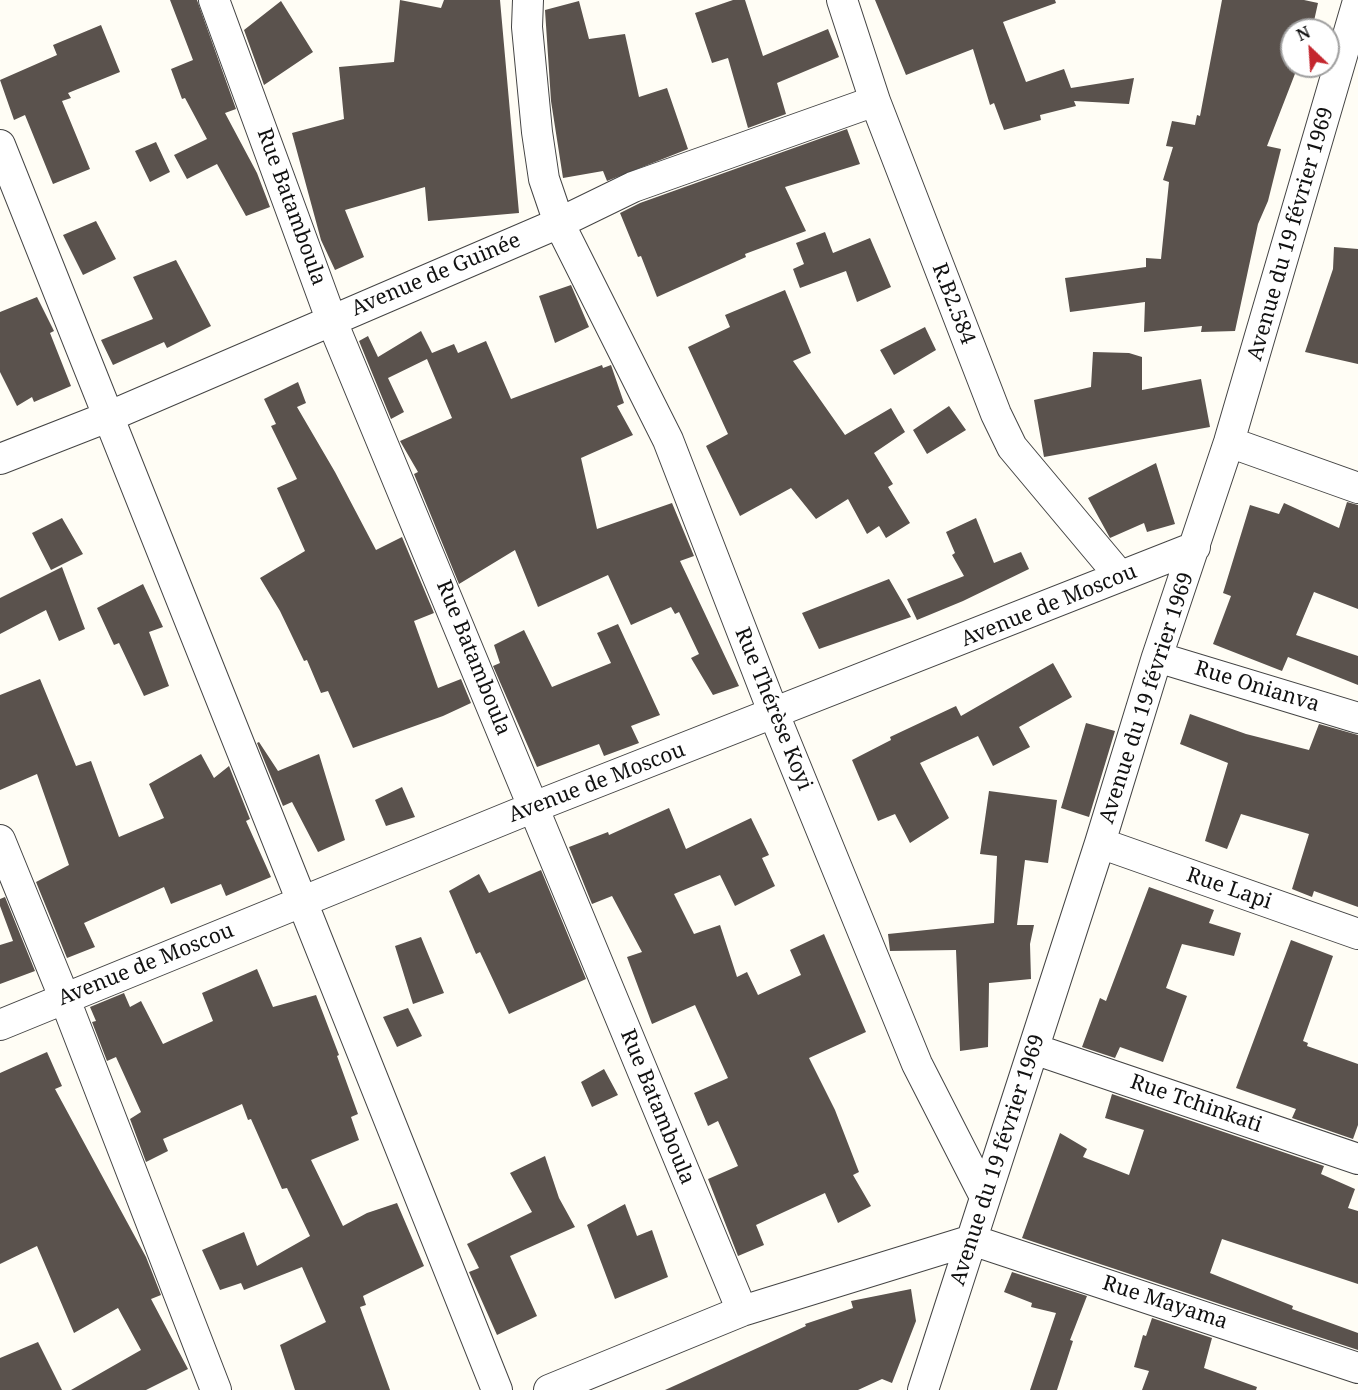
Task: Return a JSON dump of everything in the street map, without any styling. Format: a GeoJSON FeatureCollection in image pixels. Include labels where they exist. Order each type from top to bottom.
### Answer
{"type":"FeatureCollection","features":[{"type":"Feature","properties":{"kind":"street","name":"Rue Batamboula"},"geometry":{"type":"LineString","coordinates":[[214,0],[332,319],[742,1311]]}},
{"type":"Feature","properties":{"kind":"street","name":"Rue Thérèse Koyi"},"geometry":{"type":"LineString","coordinates":[[528,0],[527,27],[537,132],[544,179],[560,223],[668,440],[774,714],[917,1064],[985,1197]]}},
{"type":"Feature","properties":{"kind":"street","name":"R.B2.584"},"geometry":{"type":"LineString","coordinates":[[842,0],[875,101],[996,414],[1011,447],[1120,576]]}},
{"type":"Feature","properties":{"kind":"street","name":"Avenue du 19 février 1969"},"geometry":{"type":"LineString","coordinates":[[923,1390],[1100,843],[1157,657],[1229,442],[1358,1]]}},
{"type":"Feature","properties":{"kind":"street","name":"Avenue de Guinée"},"geometry":{"type":"LineString","coordinates":[[0,459],[110,416],[560,223],[633,187],[875,101]]}},
{"type":"Feature","properties":{"kind":"street"},"geometry":{"type":"LineString","coordinates":[[0,145],[497,1390]]}},
{"type":"Feature","properties":{"kind":"street"},"geometry":{"type":"LineString","coordinates":[[1229,442],[1358,488]]}},
{"type":"Feature","properties":{"kind":"street","name":"Avenue de Moscou"},"geometry":{"type":"LineString","coordinates":[[0,1025],[534,807],[1195,547]]}},
{"type":"Feature","properties":{"kind":"street","name":"Rue Onianva"},"geometry":{"type":"LineString","coordinates":[[1157,657],[1358,718]]}},
{"type":"Feature","properties":{"kind":"street"},"geometry":{"type":"LineString","coordinates":[[0,840],[64,998],[216,1390]]}},
{"type":"Feature","properties":{"kind":"street","name":"Rue Lapi"},"geometry":{"type":"LineString","coordinates":[[1100,843],[1358,934]]}},
{"type":"Feature","properties":{"kind":"street","name":"Rue Tchinkati"},"geometry":{"type":"LineString","coordinates":[[1034,1049],[1358,1159]]}},
{"type":"Feature","properties":{"kind":"street"},"geometry":{"type":"LineString","coordinates":[[549,1390],[742,1311],[972,1240]]}},
{"type":"Feature","properties":{"kind":"street","name":"Rue Mayama"},"geometry":{"type":"LineString","coordinates":[[972,1240],[1358,1368]]}},
{"type":"Feature","properties":{"kind":"building"},"geometry":{"type":"Polygon","coordinates":[[[170,0],[197,0],[236,109],[225,113],[257,173],[270,207],[246,216],[217,164],[187,179],[174,155],[207,139],[185,98],[182,99],[171,69],[193,60],[170,0]]]}},
{"type":"Feature","properties":{"kind":"building"},"geometry":{"type":"Polygon","coordinates":[[[400,0],[441,8],[444,0],[500,0],[519,213],[428,221],[425,187],[345,210],[364,257],[335,270],[321,240],[292,133],[344,119],[339,67],[394,62],[400,0]]]}},
{"type":"Feature","properties":{"kind":"building"},"geometry":{"type":"Polygon","coordinates":[[[733,0],[745,0],[763,56],[828,29],[839,57],[777,83],[786,114],[748,128],[728,58],[712,63],[695,13],[733,0]]]}},
{"type":"Feature","properties":{"kind":"building"},"geometry":{"type":"Polygon","coordinates":[[[875,0],[1055,0],[1056,3],[1003,22],[1026,82],[1064,69],[1071,88],[1134,78],[1129,104],[1074,101],[1076,106],[1040,115],[1041,120],[1004,130],[994,103],[990,105],[973,49],[906,75],[875,0]]]}},
{"type":"Feature","properties":{"kind":"building"},"geometry":{"type":"Polygon","coordinates":[[[1222,0],[1304,0],[1318,3],[1315,18],[1280,18],[1280,78],[1293,78],[1267,146],[1281,149],[1268,201],[1258,224],[1235,331],[1201,332],[1202,326],[1144,332],[1145,302],[1070,312],[1065,278],[1146,267],[1146,258],[1161,259],[1169,182],[1163,180],[1173,147],[1166,146],[1172,121],[1195,125],[1197,115],[1200,116],[1222,0]]]}},
{"type":"Feature","properties":{"kind":"building"},"geometry":{"type":"Polygon","coordinates":[[[281,1],[313,52],[264,85],[244,30],[281,1]]]}},
{"type":"Feature","properties":{"kind":"building"},"geometry":{"type":"Polygon","coordinates":[[[579,1],[589,39],[625,34],[639,97],[667,88],[688,149],[607,181],[603,171],[563,178],[551,101],[545,10],[579,1]]]}},
{"type":"Feature","properties":{"kind":"building"},"geometry":{"type":"Polygon","coordinates":[[[101,25],[120,72],[68,93],[71,98],[62,101],[90,169],[53,184],[25,115],[14,120],[0,80],[57,55],[53,45],[101,25]]]}},
{"type":"Feature","properties":{"kind":"building"},"geometry":{"type":"Polygon","coordinates":[[[847,129],[860,164],[785,187],[806,231],[745,254],[746,257],[657,297],[641,256],[638,257],[620,213],[640,203],[847,129]]]}},
{"type":"Feature","properties":{"kind":"building"},"geometry":{"type":"Polygon","coordinates":[[[156,142],[170,172],[150,182],[135,151],[156,142]]]}},
{"type":"Feature","properties":{"kind":"building"},"geometry":{"type":"Polygon","coordinates":[[[96,221],[116,259],[83,275],[63,235],[96,221]]]}},
{"type":"Feature","properties":{"kind":"building"},"geometry":{"type":"Polygon","coordinates":[[[825,232],[833,253],[870,238],[891,287],[857,302],[846,271],[800,288],[793,269],[804,264],[796,243],[825,232]]]}},
{"type":"Feature","properties":{"kind":"building"},"geometry":{"type":"Polygon","coordinates":[[[1334,247],[1358,249],[1358,364],[1305,352],[1333,269],[1334,247]]]}},
{"type":"Feature","properties":{"kind":"building"},"geometry":{"type":"Polygon","coordinates":[[[176,260],[211,326],[167,348],[164,342],[113,365],[101,340],[153,319],[133,277],[176,260]]]}},
{"type":"Feature","properties":{"kind":"building"},"geometry":{"type":"Polygon","coordinates":[[[571,285],[589,327],[555,343],[539,296],[571,285]]]}},
{"type":"Feature","properties":{"kind":"building"},"geometry":{"type":"Polygon","coordinates":[[[785,290],[811,353],[793,361],[845,435],[891,408],[905,432],[874,453],[893,484],[888,487],[910,523],[886,538],[879,526],[867,534],[848,499],[816,519],[791,488],[740,516],[706,446],[728,434],[688,347],[730,327],[725,315],[785,290]]]}},
{"type":"Feature","properties":{"kind":"building"},"geometry":{"type":"Polygon","coordinates":[[[37,297],[54,331],[50,333],[71,386],[34,402],[32,397],[17,406],[0,372],[0,312],[37,297]]]}},
{"type":"Feature","properties":{"kind":"building"},"geometry":{"type":"Polygon","coordinates":[[[925,327],[936,350],[894,375],[880,350],[925,327]]]}},
{"type":"Feature","properties":{"kind":"building"},"geometry":{"type":"Polygon","coordinates":[[[421,331],[432,353],[454,344],[458,353],[486,341],[511,399],[602,365],[603,368],[611,365],[624,403],[617,406],[633,435],[581,458],[597,529],[672,503],[694,556],[680,561],[739,686],[713,695],[691,658],[699,654],[679,612],[675,614],[671,607],[631,625],[608,575],[538,607],[515,550],[459,584],[414,474],[418,472],[400,441],[452,418],[427,359],[388,378],[404,412],[391,419],[359,341],[368,336],[378,357],[421,331]]]}},
{"type":"Feature","properties":{"kind":"building"},"geometry":{"type":"Polygon","coordinates":[[[1093,352],[1129,353],[1142,357],[1142,390],[1201,379],[1210,427],[1044,457],[1034,400],[1091,387],[1093,352]]]}},
{"type":"Feature","properties":{"kind":"building"},"geometry":{"type":"Polygon","coordinates":[[[298,382],[306,403],[297,407],[335,472],[376,550],[402,537],[434,613],[414,621],[438,688],[461,679],[471,703],[443,716],[353,748],[328,691],[321,693],[307,660],[304,661],[280,611],[260,578],[305,551],[277,488],[297,479],[271,426],[276,424],[264,399],[298,382]]]}},
{"type":"Feature","properties":{"kind":"building"},"geometry":{"type":"Polygon","coordinates":[[[949,406],[966,430],[927,454],[913,430],[949,406]]]}},
{"type":"Feature","properties":{"kind":"building"},"geometry":{"type":"Polygon","coordinates":[[[1156,463],[1175,524],[1147,532],[1144,523],[1110,538],[1088,498],[1156,463]]]}},
{"type":"Feature","properties":{"kind":"building"},"geometry":{"type":"Polygon","coordinates":[[[1347,502],[1358,505],[1358,609],[1314,592],[1296,635],[1358,656],[1358,685],[1288,657],[1282,671],[1213,644],[1231,596],[1223,593],[1250,505],[1279,514],[1284,503],[1339,528],[1347,502]]]}},
{"type":"Feature","properties":{"kind":"building"},"geometry":{"type":"Polygon","coordinates":[[[62,518],[83,554],[51,570],[32,533],[62,518]]]}},
{"type":"Feature","properties":{"kind":"building"},"geometry":{"type":"Polygon","coordinates":[[[976,518],[994,563],[1021,552],[1029,569],[917,620],[907,599],[964,576],[952,555],[955,553],[946,532],[976,518]]]}},
{"type":"Feature","properties":{"kind":"building"},"geometry":{"type":"Polygon","coordinates":[[[62,567],[85,629],[59,641],[46,610],[0,634],[0,598],[62,567]]]}},
{"type":"Feature","properties":{"kind":"building"},"geometry":{"type":"Polygon","coordinates":[[[889,579],[911,617],[819,649],[802,613],[889,579]]]}},
{"type":"Feature","properties":{"kind":"building"},"geometry":{"type":"Polygon","coordinates":[[[143,584],[163,627],[149,632],[169,686],[144,696],[119,643],[114,645],[97,608],[143,584]]]}},
{"type":"Feature","properties":{"kind":"building"},"geometry":{"type":"Polygon","coordinates":[[[618,624],[660,715],[631,726],[639,743],[604,756],[599,744],[537,767],[493,666],[500,663],[494,645],[524,630],[552,687],[611,663],[597,633],[618,624]]]}},
{"type":"Feature","properties":{"kind":"building"},"geometry":{"type":"Polygon","coordinates":[[[1053,663],[1072,697],[1019,727],[1030,747],[993,766],[978,736],[920,763],[949,818],[910,843],[895,814],[878,821],[852,760],[891,740],[890,737],[956,706],[961,716],[1053,663]]]}},
{"type":"Feature","properties":{"kind":"building"},"geometry":{"type":"Polygon","coordinates":[[[40,679],[76,766],[91,761],[119,837],[164,818],[149,784],[201,754],[214,778],[229,766],[250,819],[246,821],[271,877],[226,896],[221,884],[171,904],[164,887],[84,923],[95,947],[67,958],[36,882],[69,865],[37,774],[0,790],[0,695],[40,679]]]}},
{"type":"Feature","properties":{"kind":"building"},"geometry":{"type":"Polygon","coordinates":[[[1190,714],[1246,734],[1309,750],[1319,724],[1358,735],[1358,907],[1314,891],[1312,897],[1292,889],[1309,834],[1241,814],[1227,849],[1205,841],[1228,763],[1180,744],[1190,714]]]}},
{"type":"Feature","properties":{"kind":"building"},"geometry":{"type":"Polygon","coordinates":[[[1086,723],[1115,731],[1089,817],[1061,808],[1086,723]]]}},
{"type":"Feature","properties":{"kind":"building"},"geometry":{"type":"Polygon","coordinates":[[[259,742],[278,771],[319,754],[345,840],[318,852],[292,802],[283,806],[257,743],[259,742]]]}},
{"type":"Feature","properties":{"kind":"building"},"geometry":{"type":"Polygon","coordinates":[[[402,787],[415,817],[386,826],[375,800],[402,787]]]}},
{"type":"Feature","properties":{"kind":"building"},"geometry":{"type":"Polygon","coordinates":[[[989,791],[1057,800],[1048,863],[1025,860],[1017,925],[1034,925],[1030,944],[1031,979],[989,983],[988,1047],[960,1051],[956,950],[890,951],[888,934],[994,923],[997,856],[980,854],[989,791]]]}},
{"type":"Feature","properties":{"kind":"building"},"geometry":{"type":"Polygon","coordinates":[[[669,808],[686,849],[751,818],[769,855],[762,858],[775,886],[735,906],[720,875],[674,894],[694,934],[720,925],[737,977],[747,972],[758,995],[801,975],[790,950],[824,934],[866,1032],[809,1058],[835,1110],[859,1172],[853,1175],[871,1206],[838,1223],[825,1193],[756,1225],[764,1245],[738,1256],[708,1179],[738,1166],[718,1121],[708,1126],[694,1093],[728,1078],[695,1005],[652,1024],[627,957],[642,952],[612,896],[592,904],[569,847],[608,832],[609,835],[669,808]]]}},
{"type":"Feature","properties":{"kind":"building"},"geometry":{"type":"Polygon","coordinates":[[[541,870],[586,979],[509,1014],[480,952],[476,954],[449,891],[479,874],[489,893],[541,870]]]}},
{"type":"Feature","properties":{"kind":"building"},"geometry":{"type":"Polygon","coordinates":[[[1149,887],[1214,910],[1209,923],[1241,933],[1234,956],[1182,944],[1166,988],[1187,996],[1163,1062],[1120,1047],[1115,1058],[1082,1047],[1100,998],[1106,1001],[1149,887]]]}},
{"type":"Feature","properties":{"kind":"building"},"geometry":{"type":"Polygon","coordinates":[[[5,897],[35,971],[0,984],[0,945],[13,941],[0,906],[0,899],[5,897]]]}},
{"type":"Feature","properties":{"kind":"building"},"geometry":{"type":"Polygon","coordinates":[[[421,937],[444,993],[413,1004],[395,946],[421,937]]]}},
{"type":"Feature","properties":{"kind":"building"},"geometry":{"type":"Polygon","coordinates":[[[1291,940],[1333,956],[1303,1041],[1308,1043],[1307,1046],[1358,1064],[1358,1125],[1353,1139],[1292,1118],[1296,1109],[1236,1088],[1291,940]]]}},
{"type":"Feature","properties":{"kind":"building"},"geometry":{"type":"Polygon","coordinates":[[[257,969],[273,1007],[316,995],[339,1055],[337,1056],[358,1114],[351,1117],[359,1140],[311,1160],[343,1226],[367,1213],[397,1203],[424,1266],[363,1296],[366,1305],[360,1307],[390,1390],[295,1390],[280,1345],[326,1322],[302,1267],[244,1290],[241,1283],[220,1290],[202,1250],[244,1232],[257,1266],[310,1236],[287,1188],[282,1189],[251,1119],[248,1120],[242,1104],[163,1139],[168,1151],[146,1162],[130,1119],[141,1112],[116,1057],[107,1061],[92,1022],[96,1021],[90,1007],[124,993],[130,1007],[141,1001],[163,1044],[213,1021],[202,993],[257,969]]]}},
{"type":"Feature","properties":{"kind":"building"},"geometry":{"type":"Polygon","coordinates":[[[408,1008],[422,1036],[397,1047],[383,1017],[408,1008]]]}},
{"type":"Feature","properties":{"kind":"building"},"geometry":{"type":"Polygon","coordinates":[[[47,1052],[62,1086],[55,1089],[146,1257],[161,1295],[151,1299],[188,1369],[146,1390],[71,1390],[141,1350],[118,1308],[74,1333],[37,1246],[0,1264],[0,1073],[47,1052]]]}},
{"type":"Feature","properties":{"kind":"building"},"geometry":{"type":"Polygon","coordinates":[[[604,1069],[618,1095],[592,1107],[581,1082],[604,1069]]]}},
{"type":"Feature","properties":{"kind":"building"},"geometry":{"type":"Polygon","coordinates":[[[1112,1094],[1324,1166],[1321,1174],[1355,1189],[1348,1208],[1358,1211],[1358,1284],[1222,1239],[1210,1273],[1293,1306],[1292,1309],[1358,1333],[1358,1350],[1022,1238],[1060,1133],[1087,1149],[1083,1157],[1129,1175],[1144,1130],[1105,1118],[1112,1094]]]}},
{"type":"Feature","properties":{"kind":"building"},"geometry":{"type":"Polygon","coordinates":[[[545,1156],[559,1198],[575,1227],[510,1256],[537,1316],[497,1335],[469,1272],[479,1268],[467,1244],[532,1212],[510,1173],[545,1156]]]}},
{"type":"Feature","properties":{"kind":"building"},"geometry":{"type":"Polygon","coordinates":[[[625,1204],[637,1236],[652,1230],[668,1277],[615,1299],[587,1225],[625,1204]]]}},
{"type":"Feature","properties":{"kind":"building"},"geometry":{"type":"Polygon","coordinates":[[[1012,1272],[1087,1296],[1070,1340],[1073,1341],[1057,1390],[1030,1390],[1056,1313],[1031,1307],[1032,1303],[1004,1292],[1012,1272]]]}},
{"type":"Feature","properties":{"kind":"building"},"geometry":{"type":"Polygon","coordinates":[[[911,1289],[916,1321],[892,1383],[882,1379],[858,1390],[665,1390],[806,1326],[805,1324],[853,1308],[851,1301],[911,1289]]]}},
{"type":"Feature","properties":{"kind":"building"},"geometry":{"type":"Polygon","coordinates":[[[1152,1318],[1212,1338],[1204,1368],[1257,1387],[1256,1390],[1142,1390],[1149,1371],[1134,1367],[1143,1335],[1146,1336],[1152,1318]]]}},
{"type":"Feature","properties":{"kind":"building"},"geometry":{"type":"Polygon","coordinates":[[[38,1342],[62,1390],[0,1390],[0,1358],[38,1342]]]}}]}
